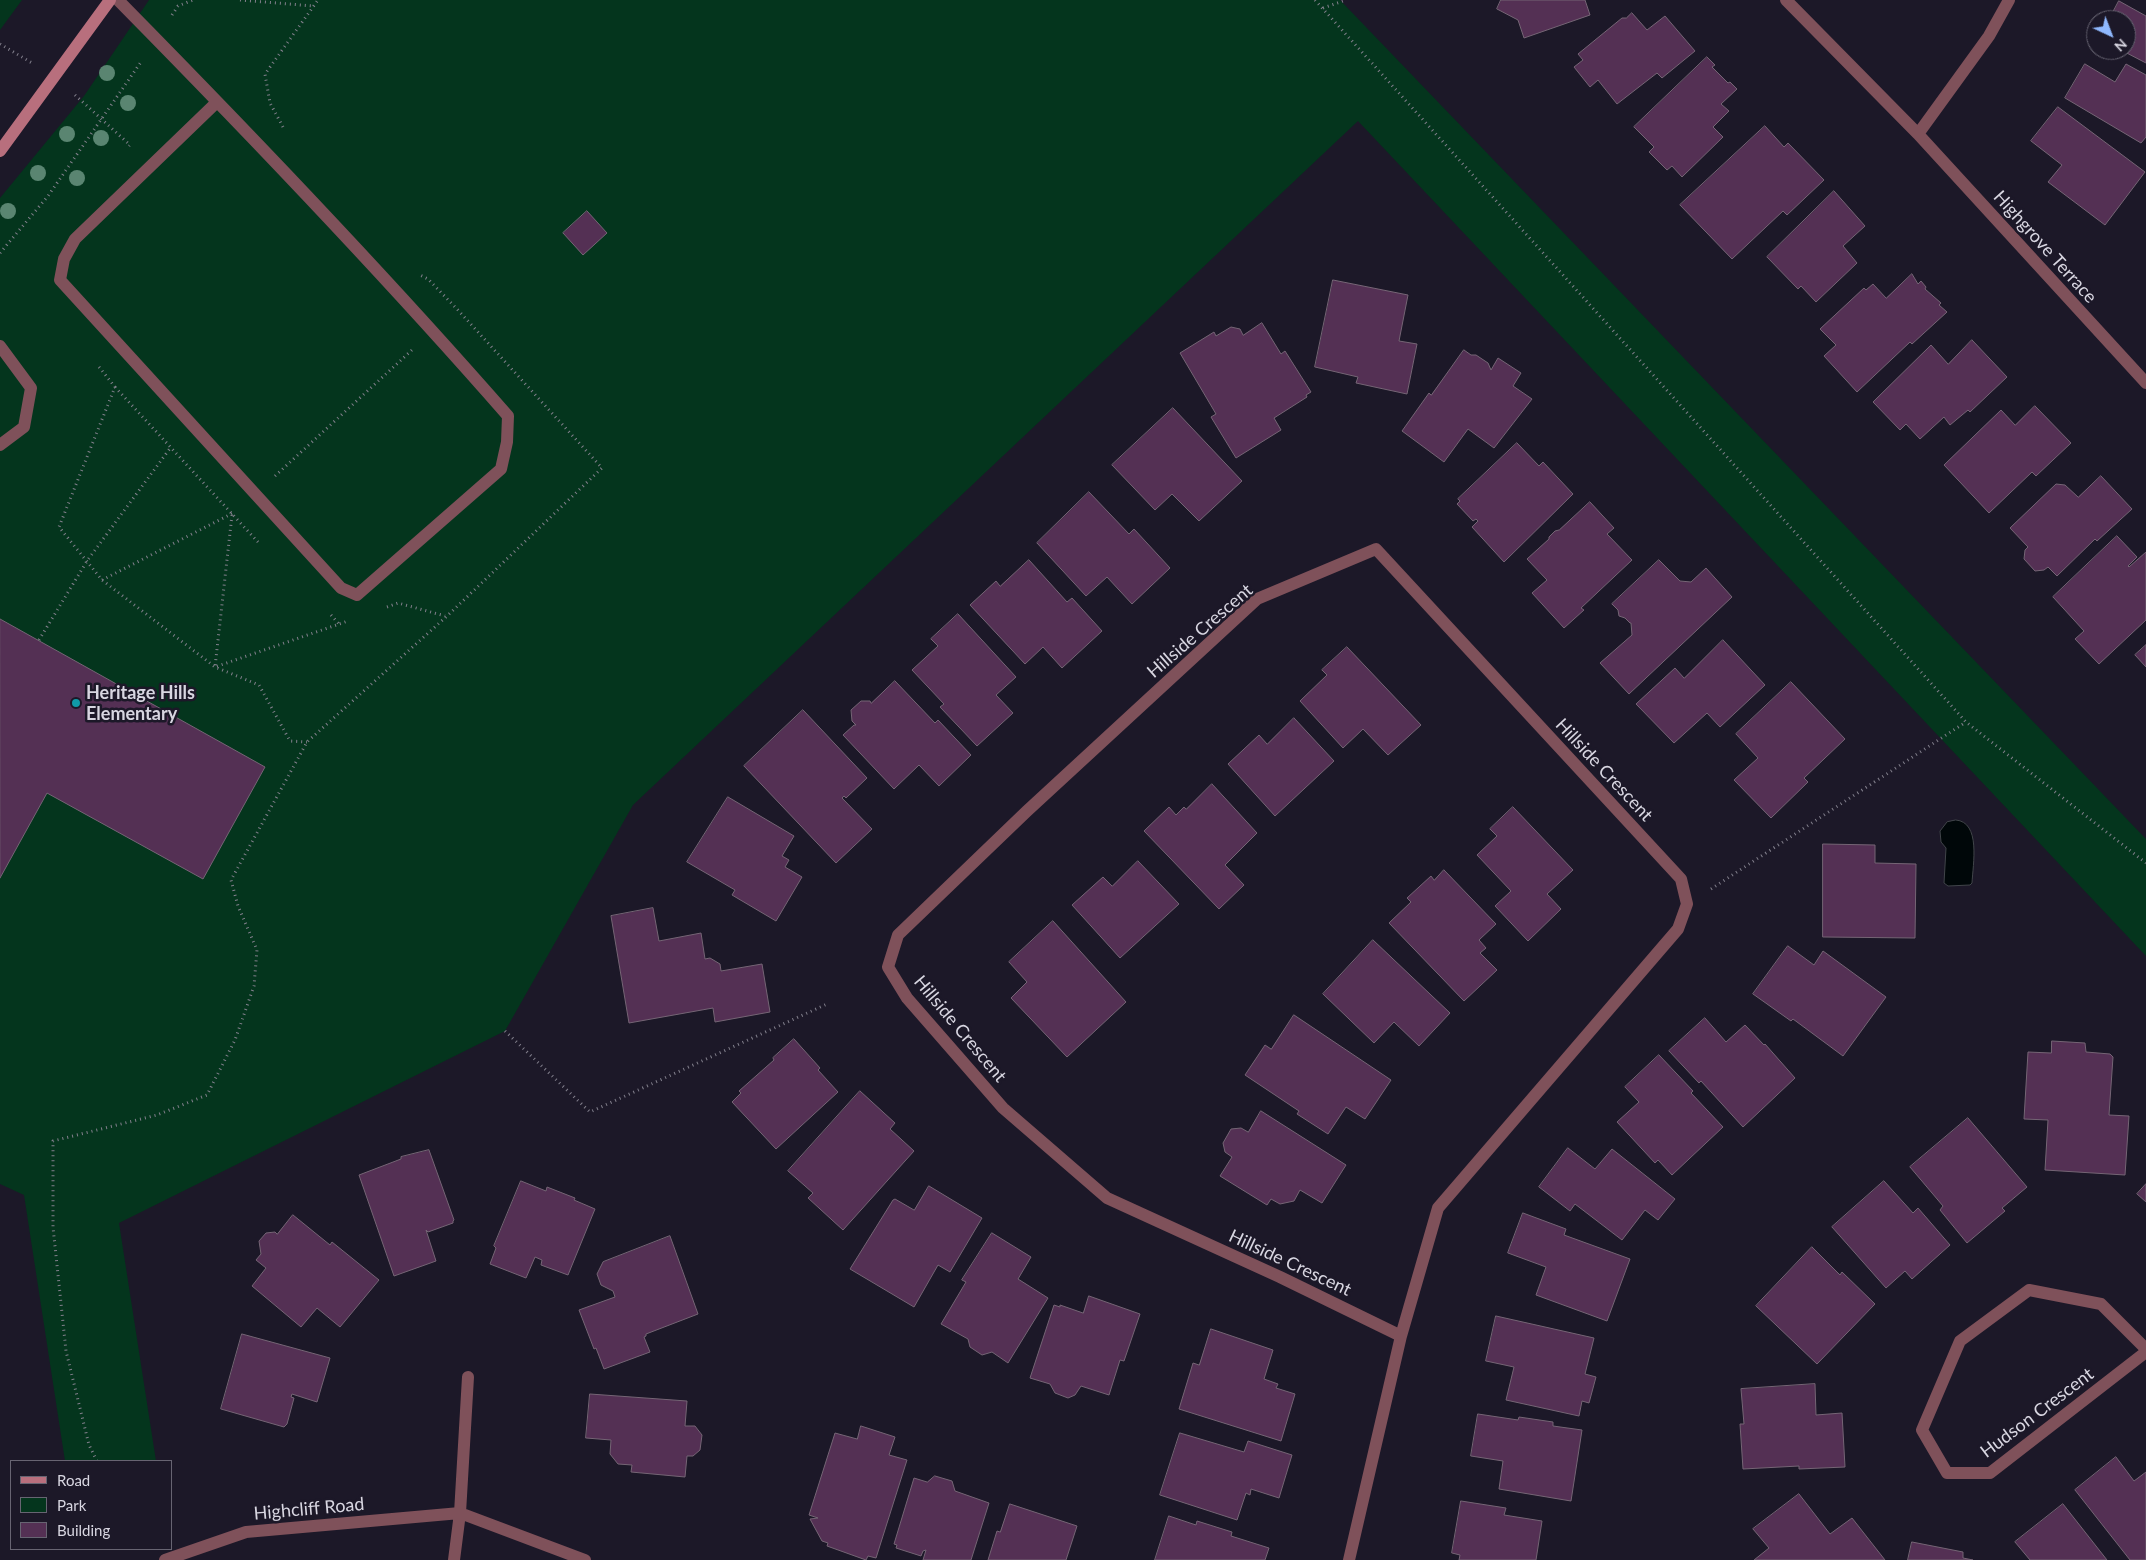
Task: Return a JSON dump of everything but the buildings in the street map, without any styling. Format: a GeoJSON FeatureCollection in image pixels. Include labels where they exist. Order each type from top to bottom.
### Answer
{"type":"FeatureCollection","features":[{"type":"Feature","properties":{"kind":"street"},"geometry":{"type":"LineString","coordinates":[[0,151],[110,0]]}},
{"type":"Feature","properties":{"kind":"street"},"geometry":{"type":"LineString","coordinates":[[118,0],[157,39],[217,102],[434,331],[508,416],[507,442],[501,469],[357,595],[341,588],[60,280],[64,259],[75,239],[217,102]]}},
{"type":"Feature","properties":{"kind":"street","name":"Highgrove Terrace"},"geometry":{"type":"LineString","coordinates":[[1786,0],[1918,134],[2146,383]]}},
{"type":"Feature","properties":{"kind":"street"},"geometry":{"type":"LineString","coordinates":[[1918,134],[1989,36],[2009,0]]}},
{"type":"Feature","properties":{"kind":"street"},"geometry":{"type":"LineString","coordinates":[[0,346],[31,388],[24,427],[0,445]]}},
{"type":"Feature","properties":{"kind":"street","name":"Hillside Crescent"},"geometry":{"type":"LineString","coordinates":[[1401,1336],[1280,1277],[1107,1198],[1004,1108],[907,998],[888,967],[898,935],[1027,811],[1257,599],[1376,549],[1681,879],[1687,904]]}},
{"type":"Feature","properties":{"kind":"street"},"geometry":{"type":"LineString","coordinates":[[1349,1560],[1401,1336],[1438,1208],[1678,929],[1687,904]]}},
{"type":"Feature","properties":{"kind":"street","name":"Hudson Crescent"},"geometry":{"type":"LineString","coordinates":[[2029,1290],[2101,1304],[2146,1350],[1990,1473],[1947,1473],[1922,1430],[1960,1341],[2029,1290]]}},
{"type":"Feature","properties":{"kind":"street"},"geometry":{"type":"LineString","coordinates":[[454,1560],[460,1513],[468,1377]]}},
{"type":"Feature","properties":{"kind":"street","name":"Highcliff Road"},"geometry":{"type":"LineString","coordinates":[[165,1560],[246,1532],[460,1513],[585,1560]]}},
{"type":"Feature","properties":{"kind":"path"},"geometry":{"type":"LineString","coordinates":[[0,253],[48,196],[178,6],[193,0]]}},
{"type":"Feature","properties":{"kind":"path"},"geometry":{"type":"LineString","coordinates":[[240,0],[314,6],[318,0]]}},
{"type":"Feature","properties":{"kind":"path"},"geometry":{"type":"LineString","coordinates":[[1315,0],[1966,722],[2146,863]]}},
{"type":"Feature","properties":{"kind":"path"},"geometry":{"type":"LineString","coordinates":[[1323,8],[1346,0]]}},
{"type":"Feature","properties":{"kind":"path"},"geometry":{"type":"LineString","coordinates":[[0,44],[54,77],[103,118],[130,144],[124,151]]}},
{"type":"Feature","properties":{"kind":"path"},"geometry":{"type":"LineString","coordinates":[[102,580],[232,515],[457,309]]}},
{"type":"Feature","properties":{"kind":"path"},"geometry":{"type":"LineString","coordinates":[[97,365],[115,387],[59,528],[102,580],[215,667],[259,685],[290,741],[306,742]]}},
{"type":"Feature","properties":{"kind":"path"},"geometry":{"type":"LineString","coordinates":[[39,640],[87,561],[171,447]]}},
{"type":"Feature","properties":{"kind":"path"},"geometry":{"type":"LineString","coordinates":[[215,667],[232,515]]}},
{"type":"Feature","properties":{"kind":"path"},"geometry":{"type":"LineString","coordinates":[[382,609],[398,603],[446,616]]}},
{"type":"Feature","properties":{"kind":"path"},"geometry":{"type":"LineString","coordinates":[[215,667],[356,618]]}},
{"type":"Feature","properties":{"kind":"path"},"geometry":{"type":"LineString","coordinates":[[1687,904],[1966,722]]}},
{"type":"Feature","properties":{"kind":"path"},"geometry":{"type":"LineString","coordinates":[[505,1031],[590,1112],[827,1004]]}},
{"type":"Feature","properties":{"kind":"path"},"geometry":{"type":"LineString","coordinates":[[53,1141],[53,1227],[66,1351],[90,1445],[98,1460]]}},
{"type":"Feature","properties":{"kind":"green space"},"geometry":{"type":"Polygon","coordinates":[[[0,0],[22,0],[0,30],[0,0]]]}},
{"type":"Feature","properties":{"kind":"green space"},"geometry":{"type":"Polygon","coordinates":[[[149,0],[1340,0],[2146,839],[2146,956],[1358,121],[633,805],[505,1031],[119,1223],[156,1460],[65,1460],[24,1195],[0,1184],[0,198],[84,96],[149,0]]]}},
{"type":"Feature","properties":{"kind":"shaded area"},"geometry":{"type":"Polygon","coordinates":[[[1956,820],[1964,823],[1969,828],[1974,845],[1972,883],[1970,885],[1948,886],[1944,883],[1946,848],[1941,842],[1940,831],[1947,822],[1956,820]]]}},
{"type":"Feature","properties":{"kind":"place","name":"Heritage Hills Elementary"},"geometry":{"type":"Point","coordinates":[76,703]}}]}
